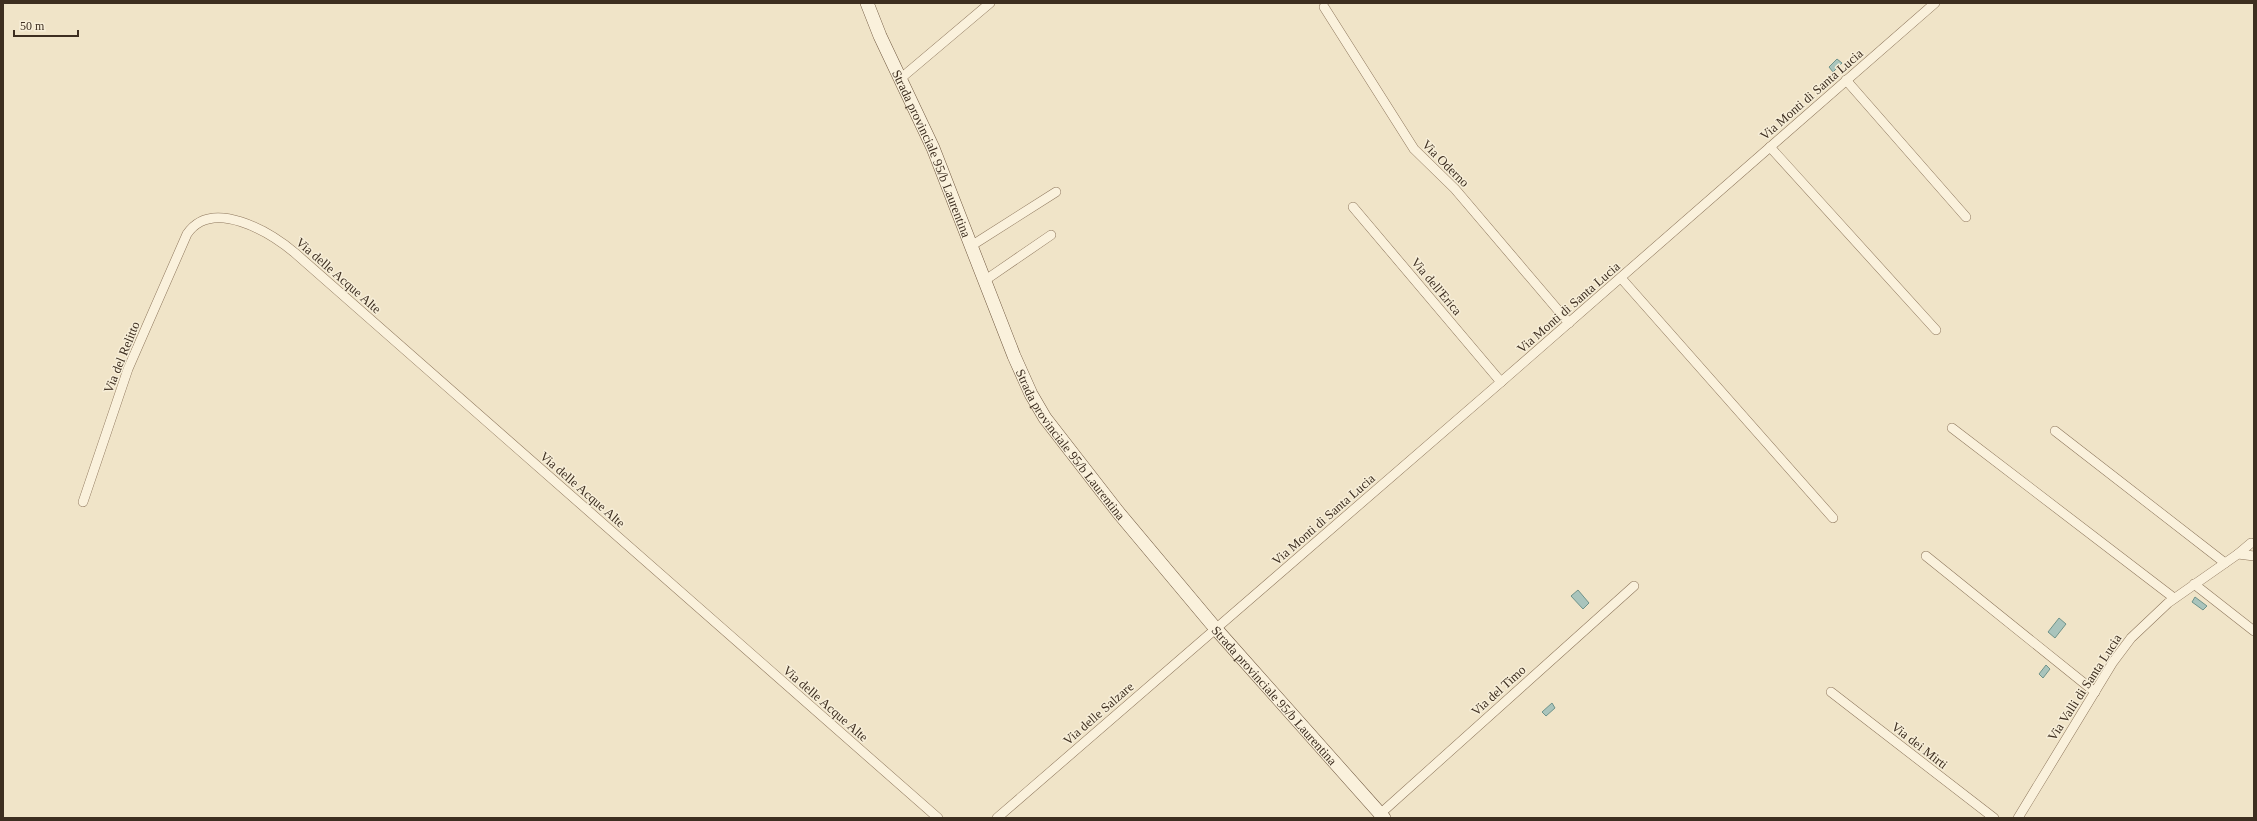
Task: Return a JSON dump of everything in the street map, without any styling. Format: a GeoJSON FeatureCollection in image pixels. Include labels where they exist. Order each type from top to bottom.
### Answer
{"type":"FeatureCollection","features":[{"type":"Feature","properties":{"kind":"main road","name":"Strada provinciale 95/b Laurentina"},"geometry":{"type":"LineString","coordinates":[[868,3],[880,36],[933,148],[984,281],[1020,369],[1045,418],[1118,512],[1216,629],[1382,816]]}},
{"type":"Feature","properties":{"kind":"street"},"geometry":{"type":"LineString","coordinates":[[900,79],[990,3]]}},
{"type":"Feature","properties":{"kind":"street","name":"Via Monti di Santa Lucia"},"geometry":{"type":"LineString","coordinates":[[1216,629],[1621,278],[1935,3]]}},
{"type":"Feature","properties":{"kind":"street","name":"Via Oderno"},"geometry":{"type":"LineString","coordinates":[[1324,7],[1414,149],[1455,189],[1569,323]]}},
{"type":"Feature","properties":{"kind":"street"},"geometry":{"type":"LineString","coordinates":[[1846,80],[1966,217]]}},
{"type":"Feature","properties":{"kind":"street"},"geometry":{"type":"LineString","coordinates":[[1770,147],[1936,330]]}},
{"type":"Feature","properties":{"kind":"street"},"geometry":{"type":"LineString","coordinates":[[971,246],[1056,192]]}},
{"type":"Feature","properties":{"kind":"street","name":"Via dell'Erica"},"geometry":{"type":"LineString","coordinates":[[1353,207],[1501,382]]}},
{"type":"Feature","properties":{"kind":"street","name":"Via delle Acque Alte"},"geometry":{"type":"LineString","coordinates":[[194,226],[211,219],[233,219],[263,232],[290,250],[938,818]]}},
{"type":"Feature","properties":{"kind":"street","name":"Via del Relitto"},"geometry":{"type":"LineString","coordinates":[[83,502],[128,369],[186,236],[194,226]]}},
{"type":"Feature","properties":{"kind":"street"},"geometry":{"type":"LineString","coordinates":[[984,281],[1051,235]]}},
{"type":"Feature","properties":{"kind":"street"},"geometry":{"type":"LineString","coordinates":[[1621,278],[1833,518]]}},
{"type":"Feature","properties":{"kind":"street"},"geometry":{"type":"LineString","coordinates":[[1952,428],[2174,598]]}},
{"type":"Feature","properties":{"kind":"street"},"geometry":{"type":"LineString","coordinates":[[2055,431],[2225,563]]}},
{"type":"Feature","properties":{"kind":"street","name":"Via Valli di Santa Lucia"},"geometry":{"type":"LineString","coordinates":[[2018,818],[2095,692],[2131,638],[2174,598],[2238,554],[2251,543]]}},
{"type":"Feature","properties":{"kind":"street"},"geometry":{"type":"LineString","coordinates":[[2238,554],[2254,556]]}},
{"type":"Feature","properties":{"kind":"street"},"geometry":{"type":"LineString","coordinates":[[1926,556],[2095,692]]}},
{"type":"Feature","properties":{"kind":"street"},"geometry":{"type":"LineString","coordinates":[[2194,584],[2254,631]]}},
{"type":"Feature","properties":{"kind":"street","name":"Via del Timo"},"geometry":{"type":"LineString","coordinates":[[1382,816],[1634,586]]}},
{"type":"Feature","properties":{"kind":"street","name":"Via delle Salzare"},"geometry":{"type":"LineString","coordinates":[[997,818],[1216,629]]}},
{"type":"Feature","properties":{"kind":"street","name":"Via dei Mirti"},"geometry":{"type":"LineString","coordinates":[[1831,692],[1994,818]]}},
{"type":"Feature","properties":{"kind":"water"},"geometry":{"type":"Polygon","coordinates":[[[1837,59],[1842,63],[1833,72],[1829,67],[1837,59]]]}},
{"type":"Feature","properties":{"kind":"water"},"geometry":{"type":"Polygon","coordinates":[[[1578,590],[1589,603],[1583,609],[1571,596],[1578,590]]]}},
{"type":"Feature","properties":{"kind":"water"},"geometry":{"type":"Polygon","coordinates":[[[2195,597],[2207,606],[2203,610],[2192,602],[2195,597]]]}},
{"type":"Feature","properties":{"kind":"water"},"geometry":{"type":"Polygon","coordinates":[[[2059,618],[2066,624],[2055,638],[2048,632],[2059,618]]]}},
{"type":"Feature","properties":{"kind":"water"},"geometry":{"type":"Polygon","coordinates":[[[2046,665],[2050,669],[2043,678],[2039,674],[2046,665]]]}},
{"type":"Feature","properties":{"kind":"water"},"geometry":{"type":"Polygon","coordinates":[[[1552,703],[1555,708],[1546,716],[1542,712],[1552,703]]]}}]}
